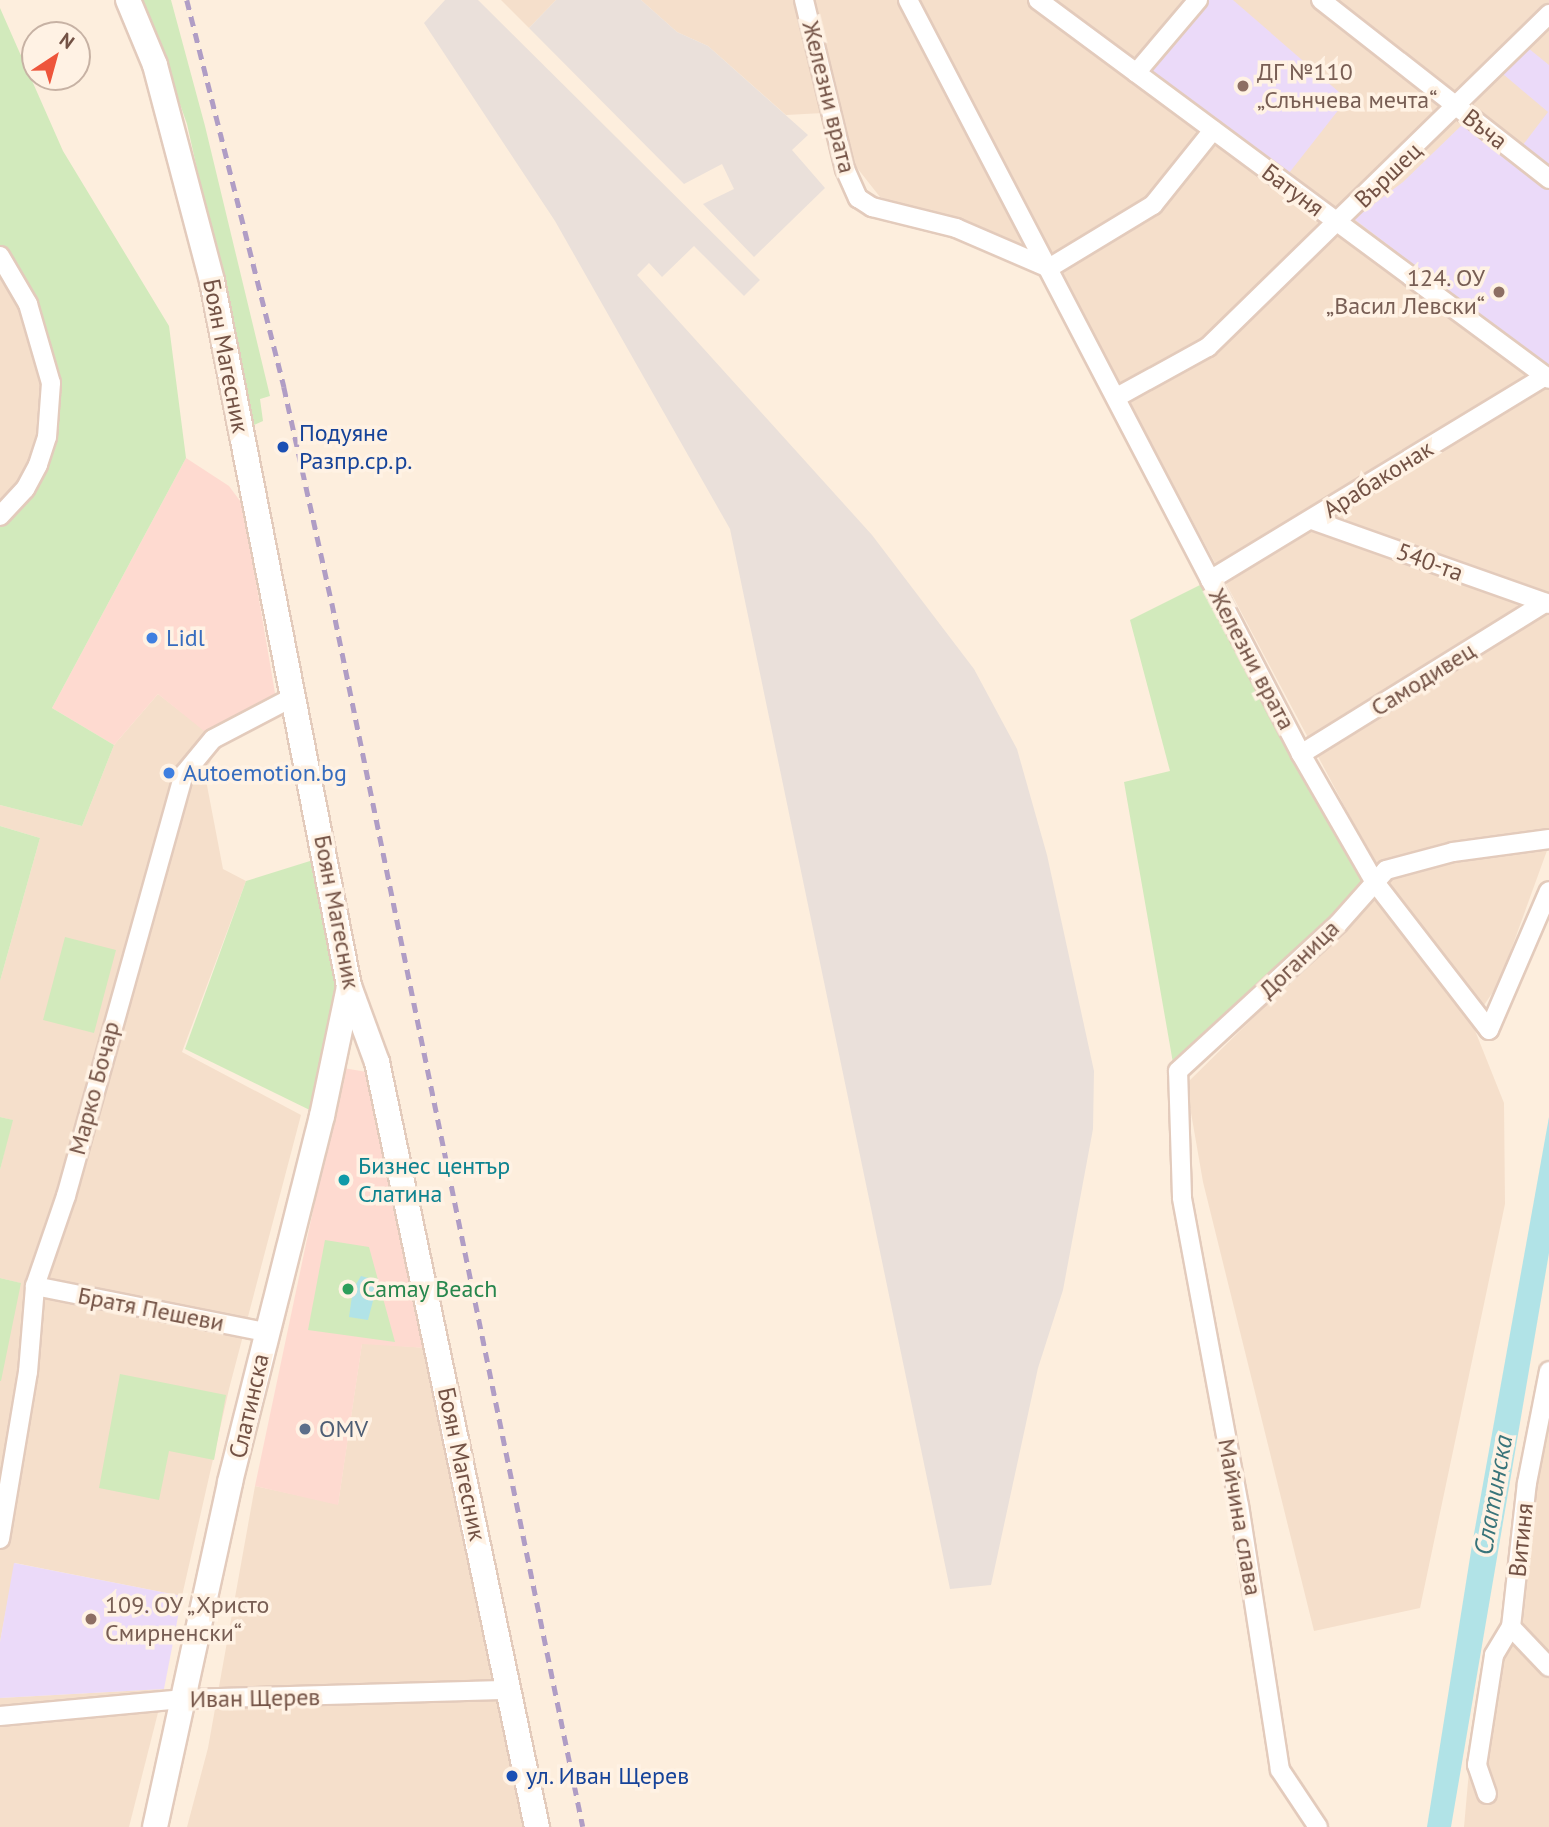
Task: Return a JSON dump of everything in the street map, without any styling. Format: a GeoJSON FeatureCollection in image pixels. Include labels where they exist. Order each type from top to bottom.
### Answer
{"type":"FeatureCollection","features":[{"type":"Feature","properties":{"kind":"street","name":"Боян Магесник"},"geometry":{"type":"LineString","coordinates":[[128,0],[155,65],[212,281],[349,986],[377,1062],[537,1827]]}},
{"type":"Feature","properties":{"kind":"street","name":"Железни врата"},"geometry":{"type":"LineString","coordinates":[[804,0],[845,169],[858,198],[872,207],[956,228],[1049,268]]}},
{"type":"Feature","properties":{"kind":"street","name":"Железни врата"},"geometry":{"type":"LineString","coordinates":[[908,0],[1118,397],[1301,754],[1374,881],[1489,1030],[1549,891]]}},
{"type":"Feature","properties":{"kind":"street","name":"Батуня"},"geometry":{"type":"LineString","coordinates":[[1038,0],[1547,378]]}},
{"type":"Feature","properties":{"kind":"street"},"geometry":{"type":"LineString","coordinates":[[1136,73],[1198,0]]}},
{"type":"Feature","properties":{"kind":"street","name":"Въча"},"geometry":{"type":"LineString","coordinates":[[1321,0],[1549,179]]}},
{"type":"Feature","properties":{"kind":"street","name":"Вършец"},"geometry":{"type":"LineString","coordinates":[[1118,397],[1208,346],[1458,107],[1549,15]]}},
{"type":"Feature","properties":{"kind":"street"},"geometry":{"type":"LineString","coordinates":[[1049,268],[1153,205],[1213,130]]}},
{"type":"Feature","properties":{"kind":"street"},"geometry":{"type":"LineString","coordinates":[[0,257],[32,314],[51,383],[47,437],[38,465],[25,489],[0,516]]}},
{"type":"Feature","properties":{"kind":"street","name":"Арабаконак"},"geometry":{"type":"LineString","coordinates":[[1210,580],[1547,378]]}},
{"type":"Feature","properties":{"kind":"street","name":"540-та"},"geometry":{"type":"LineString","coordinates":[[1312,520],[1547,604]]}},
{"type":"Feature","properties":{"kind":"street","name":"Самодивец"},"geometry":{"type":"LineString","coordinates":[[1301,754],[1547,604]]}},
{"type":"Feature","properties":{"kind":"street","name":"Марко Бочар"},"geometry":{"type":"LineString","coordinates":[[0,1539],[28,1372],[35,1286],[66,1196],[184,774],[213,739],[293,697]]}},
{"type":"Feature","properties":{"kind":"street","name":"Доганица"},"geometry":{"type":"LineString","coordinates":[[1182,1197],[1178,1071],[1338,924],[1374,881],[1397,864],[1549,839]]}},
{"type":"Feature","properties":{"kind":"street","name":"Слатинска"},"geometry":{"type":"LineString","coordinates":[[155,1827],[266,1332],[322,1116],[349,986]]}},
{"type":"Feature","properties":{"kind":"street","name":"Майчина слава"},"geometry":{"type":"LineString","coordinates":[[1182,1197],[1239,1506],[1280,1770],[1318,1827]]}},
{"type":"Feature","properties":{"kind":"street","name":"Братя Пешеви"},"geometry":{"type":"LineString","coordinates":[[35,1286],[266,1332]]}},
{"type":"Feature","properties":{"kind":"street","name":"Витиня"},"geometry":{"type":"LineString","coordinates":[[1511,1627],[1527,1483],[1549,1371]]}},
{"type":"Feature","properties":{"kind":"street"},"geometry":{"type":"LineString","coordinates":[[1487,1794],[1477,1765],[1494,1655],[1511,1627],[1549,1667]]}},
{"type":"Feature","properties":{"kind":"street","name":"Иван Щерев"},"geometry":{"type":"LineString","coordinates":[[0,1716],[184,1699],[510,1690]]}},
{"type":"Feature","properties":{"kind":"shaded area"},"geometry":{"type":"Polygon","coordinates":[[[445,0],[478,0],[760,280],[744,296],[694,246],[662,277],[649,263],[637,275],[872,535],[974,669],[1017,749],[1047,855],[1094,1071],[1093,1129],[1063,1290],[1038,1368],[991,1585],[950,1589],[730,529],[555,221],[424,23],[445,0]]]}},
{"type":"Feature","properties":{"kind":"shaded area"},"geometry":{"type":"Polygon","coordinates":[[[501,0],[556,0],[529,28],[501,0]]]}},
{"type":"Feature","properties":{"kind":"shaded area"},"geometry":{"type":"Polygon","coordinates":[[[556,0],[641,0],[677,32],[708,46],[808,135],[792,150],[825,188],[754,257],[703,204],[734,189],[722,164],[684,184],[529,28],[556,0]]]}},
{"type":"Feature","properties":{"kind":"shaded area"},"geometry":{"type":"Polygon","coordinates":[[[641,0],[1549,0],[1549,845],[1499,983],[1472,1023],[1504,1103],[1505,1204],[1420,1608],[1314,1631],[1203,1182],[1186,1084],[1387,886],[1052,257],[880,197],[854,164],[842,112],[786,115],[708,46],[677,32],[641,0]]]}},
{"type":"Feature","properties":{"kind":"shaded area","name":"ДГ №110 „Слънчева мечта“"},"geometry":{"type":"Polygon","coordinates":[[[1199,0],[1233,0],[1347,99],[1282,182],[1136,73],[1199,0]]]}},
{"type":"Feature","properties":{"kind":"shaded area"},"geometry":{"type":"Polygon","coordinates":[[[1528,48],[1549,65],[1549,174],[1519,150],[1548,112],[1503,74],[1528,48]]]}},
{"type":"Feature","properties":{"kind":"shaded area","name":"124. ОУ „Васил Левски“"},"geometry":{"type":"Polygon","coordinates":[[[1465,122],[1549,189],[1549,368],[1354,219],[1403,182],[1465,122]]]}},
{"type":"Feature","properties":{"kind":"shaded area"},"geometry":{"type":"Polygon","coordinates":[[[0,256],[20,289],[51,411],[22,481],[0,504],[0,256]]]}},
{"type":"Feature","properties":{"kind":"shaded area"},"geometry":{"type":"Polygon","coordinates":[[[186,458],[229,486],[243,505],[276,699],[209,735],[158,694],[114,745],[52,708],[186,458]]]}},
{"type":"Feature","properties":{"kind":"shaded area"},"geometry":{"type":"Polygon","coordinates":[[[158,694],[219,741],[205,775],[223,869],[246,881],[182,1052],[301,1115],[229,1389],[182,1596],[15,1563],[0,1642],[0,1381],[20,1283],[0,1278],[0,1170],[12,1120],[0,1117],[0,981],[40,838],[0,826],[0,805],[82,826],[114,745],[158,694]]]}},
{"type":"Feature","properties":{"kind":"shaded area"},"geometry":{"type":"Polygon","coordinates":[[[343,1068],[367,1072],[427,1348],[362,1344],[338,1505],[255,1486],[343,1068]]]}},
{"type":"Feature","properties":{"kind":"shaded area"},"geometry":{"type":"Polygon","coordinates":[[[362,1343],[427,1348],[523,1827],[187,1827],[208,1748],[255,1486],[338,1504],[362,1343]]]}},
{"type":"Feature","properties":{"kind":"shaded area"},"geometry":{"type":"Polygon","coordinates":[[[1549,1408],[1549,1827],[1464,1827],[1469,1771],[1549,1408]]]}},
{"type":"Feature","properties":{"kind":"shaded area","name":"109. ОУ „Христо Смирненски“"},"geometry":{"type":"Polygon","coordinates":[[[14,1563],[182,1596],[164,1689],[0,1698],[0,1642],[14,1563]]]}},
{"type":"Feature","properties":{"kind":"shaded area"},"geometry":{"type":"Polygon","coordinates":[[[164,1689],[129,1827],[0,1827],[0,1698],[164,1689]]]}},
{"type":"Feature","properties":{"kind":"green space"},"geometry":{"type":"Polygon","coordinates":[[[143,0],[171,0],[205,126],[270,396],[260,399],[263,421],[254,425],[187,124],[143,0]]]}},
{"type":"Feature","properties":{"kind":"green space"},"geometry":{"type":"Polygon","coordinates":[[[0,8],[21,56],[21,91],[37,91],[63,151],[169,326],[186,458],[52,708],[114,745],[82,826],[0,805],[0,516],[25,489],[51,383],[0,256],[0,8]]]}},
{"type":"Feature","properties":{"kind":"green space"},"geometry":{"type":"Polygon","coordinates":[[[1210,580],[1374,881],[1178,1071],[1173,1063],[1124,782],[1170,771],[1130,620],[1210,580]]]}},
{"type":"Feature","properties":{"kind":"green space"},"geometry":{"type":"Polygon","coordinates":[[[0,826],[40,838],[0,981],[0,826]]]}},
{"type":"Feature","properties":{"kind":"green space"},"geometry":{"type":"Polygon","coordinates":[[[326,856],[349,986],[322,1116],[185,1049],[246,881],[326,856]]]}},
{"type":"Feature","properties":{"kind":"green space"},"geometry":{"type":"Polygon","coordinates":[[[65,937],[116,950],[94,1033],[43,1020],[65,937]]]}},
{"type":"Feature","properties":{"kind":"green space"},"geometry":{"type":"Polygon","coordinates":[[[0,1117],[13,1120],[0,1170],[0,1117]]]}},
{"type":"Feature","properties":{"kind":"green space","name":"Camay Beach"},"geometry":{"type":"Polygon","coordinates":[[[325,1240],[369,1247],[395,1342],[308,1330],[325,1240]]]}},
{"type":"Feature","properties":{"kind":"green space"},"geometry":{"type":"Polygon","coordinates":[[[0,1278],[21,1283],[1,1381],[0,1381],[0,1278]]]}},
{"type":"Feature","properties":{"kind":"green space"},"geometry":{"type":"Polygon","coordinates":[[[120,1374],[226,1395],[214,1460],[169,1451],[159,1500],[99,1488],[120,1374]]]}},
{"type":"Feature","properties":{"kind":"water"},"geometry":{"type":"Polygon","coordinates":[[[1549,1117],[1549,1253],[1451,1827],[1427,1827],[1472,1545],[1549,1117]]]}},
{"type":"Feature","properties":{"kind":"water"},"geometry":{"type":"Polygon","coordinates":[[[361,1276],[372,1279],[375,1293],[368,1320],[349,1317],[353,1289],[361,1276]]]}},
{"type":"Feature","properties":{"kind":"railway"},"geometry":{"type":"LineString","coordinates":[[187,0],[284,387],[332,603],[583,1827]]}},
{"type":"Feature","properties":{"kind":"place","name":"ДГ №110 „Слънчева мечта“"},"geometry":{"type":"Point","coordinates":[1243,86]}},
{"type":"Feature","properties":{"kind":"place","name":"124. ОУ „Васил Левски“"},"geometry":{"type":"Point","coordinates":[1499,292]}},
{"type":"Feature","properties":{"kind":"place","name":"Подуяне Разпр.ср.р."},"geometry":{"type":"Point","coordinates":[283,447]}},
{"type":"Feature","properties":{"kind":"place","name":"Lidl"},"geometry":{"type":"Point","coordinates":[152,638]}},
{"type":"Feature","properties":{"kind":"place","name":"Autoemotion.bg"},"geometry":{"type":"Point","coordinates":[169,773]}},
{"type":"Feature","properties":{"kind":"place","name":"Бизнес център Слатина"},"geometry":{"type":"Point","coordinates":[344,1180]}},
{"type":"Feature","properties":{"kind":"place","name":"Camay Beach"},"geometry":{"type":"Point","coordinates":[348,1289]}},
{"type":"Feature","properties":{"kind":"place","name":"OMV"},"geometry":{"type":"Point","coordinates":[305,1429]}},
{"type":"Feature","properties":{"kind":"place","name":"109. ОУ „Христо Смирненски“"},"geometry":{"type":"Point","coordinates":[91,1619]}},
{"type":"Feature","properties":{"kind":"place","name":"ул. Иван Щерев"},"geometry":{"type":"Point","coordinates":[512,1776]}}]}
